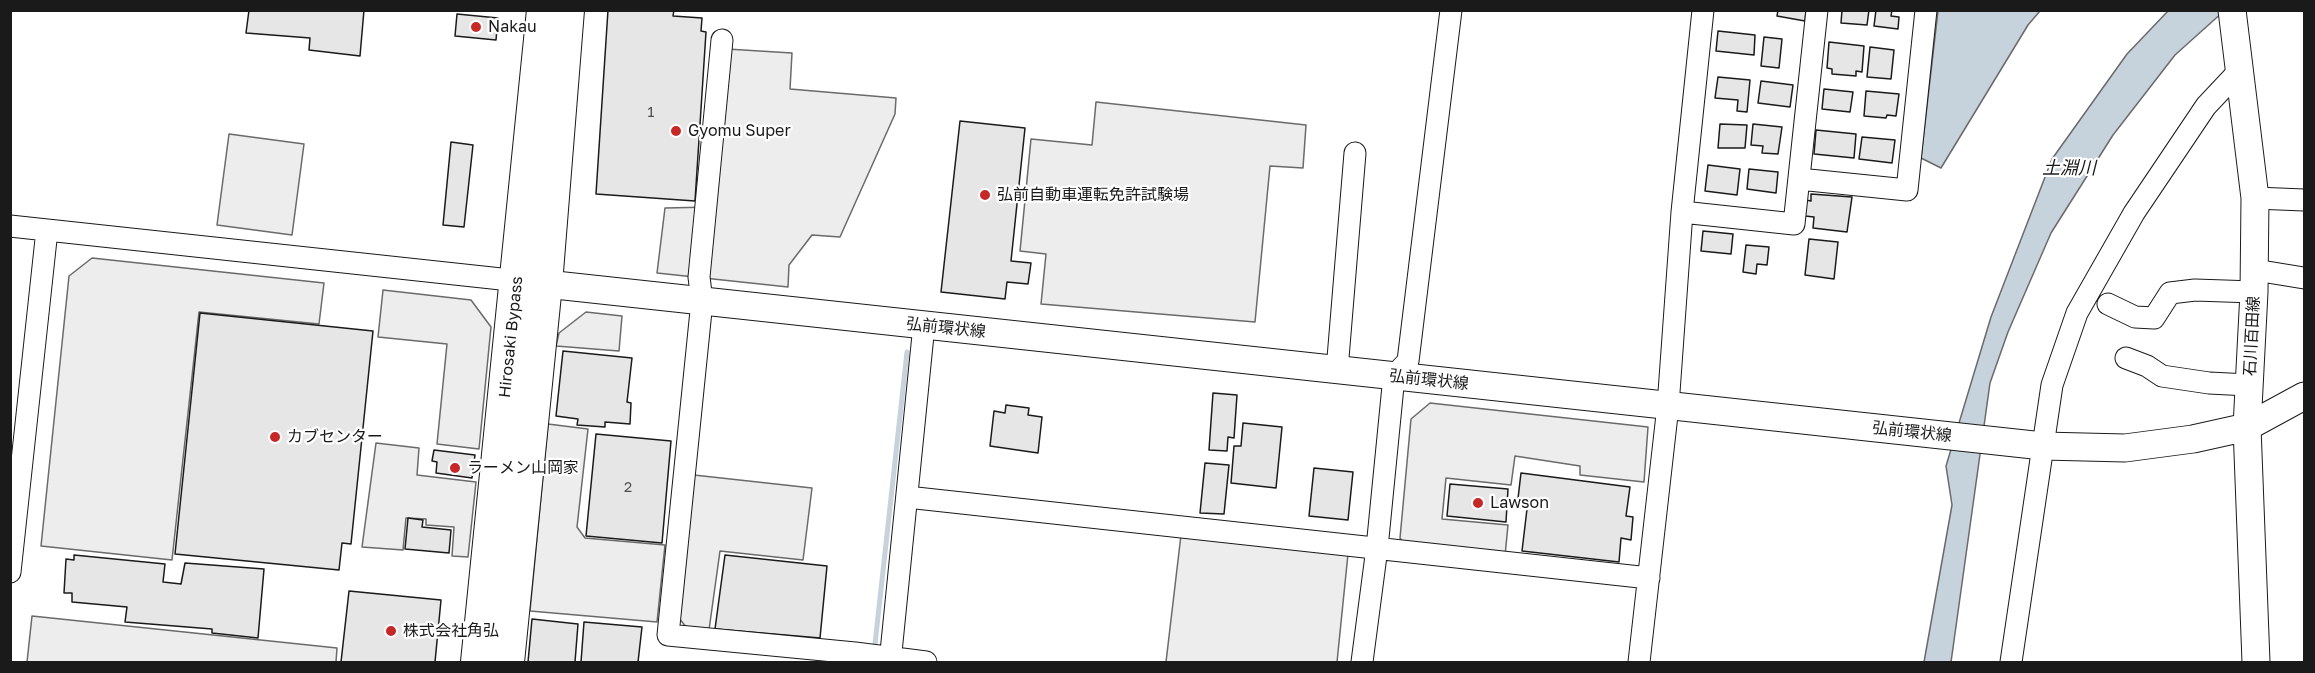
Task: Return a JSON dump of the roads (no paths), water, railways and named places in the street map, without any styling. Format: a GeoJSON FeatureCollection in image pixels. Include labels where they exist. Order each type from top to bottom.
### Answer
{"type":"FeatureCollection","features":[{"type":"Feature","properties":{"kind":"highway","name":"Hirosaki Bypass"},"geometry":{"type":"LineString","coordinates":[[508,663],[532,283],[543,10]]}},
{"type":"Feature","properties":{"kind":"highway","name":"Hirosaki Bypass"},"geometry":{"type":"LineString","coordinates":[[477,663],[532,283],[568,10]]}},
{"type":"Feature","properties":{"kind":"main road","name":"石川百田線"},"geometry":{"type":"LineString","coordinates":[[2232,10],[2255,198],[2254,281],[2247,427],[2256,663]]}},
{"type":"Feature","properties":{"kind":"main road","name":"弘前環状線"},"geometry":{"type":"LineString","coordinates":[[532,283],[2034,446],[2125,448],[2193,439],[2247,427],[2304,396]]}},
{"type":"Feature","properties":{"kind":"street"},"geometry":{"type":"LineString","coordinates":[[1362,663],[1377,548],[1394,376],[1408,361],[1452,10]]}},
{"type":"Feature","properties":{"kind":"street"},"geometry":{"type":"LineString","coordinates":[[1638,663],[1668,406],[1682,212],[1703,10]]}},
{"type":"Feature","properties":{"kind":"street"},"geometry":{"type":"LineString","coordinates":[[1682,212],[1794,224],[1817,10]]}},
{"type":"Feature","properties":{"kind":"street"},"geometry":{"type":"LineString","coordinates":[[1799,179],[1907,190],[1926,10]]}},
{"type":"Feature","properties":{"kind":"street"},"geometry":{"type":"LineString","coordinates":[[722,40],[699,277],[702,301],[668,635],[855,653],[890,661],[926,663]]}},
{"type":"Feature","properties":{"kind":"street"},"geometry":{"type":"LineString","coordinates":[[2011,663],[2034,446],[2077,313],[2134,213],[2206,106],[2238,72]]}},
{"type":"Feature","properties":{"kind":"street"},"geometry":{"type":"LineString","coordinates":[[1337,370],[1355,153]]}},
{"type":"Feature","properties":{"kind":"street"},"geometry":{"type":"LineString","coordinates":[[2255,198],[2304,200]]}},
{"type":"Feature","properties":{"kind":"street"},"geometry":{"type":"LineString","coordinates":[[10,226],[532,283]]}},
{"type":"Feature","properties":{"kind":"street"},"geometry":{"type":"LineString","coordinates":[[10,572],[47,230]]}},
{"type":"Feature","properties":{"kind":"street"},"geometry":{"type":"LineString","coordinates":[[2108,304],[2135,317],[2154,318],[2170,293],[2254,281],[2304,278]]}},
{"type":"Feature","properties":{"kind":"street"},"geometry":{"type":"LineString","coordinates":[[890,661],[924,326]]}},
{"type":"Feature","properties":{"kind":"street"},"geometry":{"type":"LineString","coordinates":[[2126,358],[2162,376],[2249,386]]}},
{"type":"Feature","properties":{"kind":"street"},"geometry":{"type":"LineString","coordinates":[[907,497],[1649,578]]}},
{"type":"Feature","properties":{"kind":"water"},"geometry":{"type":"Polygon","coordinates":[[[1938,11],[2040,11],[2028,25],[1941,168],[1921,158],[1938,11]]]}},
{"type":"Feature","properties":{"kind":"water","name":"土淵川"},"geometry":{"type":"Polygon","coordinates":[[[2168,11],[2224,11],[2175,55],[2113,135],[2051,233],[2008,332],[1990,383],[1951,662],[1924,662],[1952,505],[1946,466],[1991,317],[2052,159],[2127,54],[2168,11]]]}},
{"type":"Feature","properties":{"kind":"waterway"},"geometry":{"type":"LineString","coordinates":[[875,644],[907,352]]}},
{"type":"Feature","properties":{"kind":"place","name":"Nakau"},"geometry":{"type":"Point","coordinates":[476,27]}},
{"type":"Feature","properties":{"kind":"place","name":"Gyomu Super"},"geometry":{"type":"Point","coordinates":[676,131]}},
{"type":"Feature","properties":{"kind":"place","name":"弘前自動車運転免許試験場"},"geometry":{"type":"Point","coordinates":[985,195]}},
{"type":"Feature","properties":{"kind":"place","name":"カブセンター"},"geometry":{"type":"Point","coordinates":[275,437]}},
{"type":"Feature","properties":{"kind":"place","name":"ラーメン山岡家"},"geometry":{"type":"Point","coordinates":[455,468]}},
{"type":"Feature","properties":{"kind":"place","name":"Lawson"},"geometry":{"type":"Point","coordinates":[1478,503]}},
{"type":"Feature","properties":{"kind":"place","name":"株式会社角弘"},"geometry":{"type":"Point","coordinates":[391,631]}}]}
